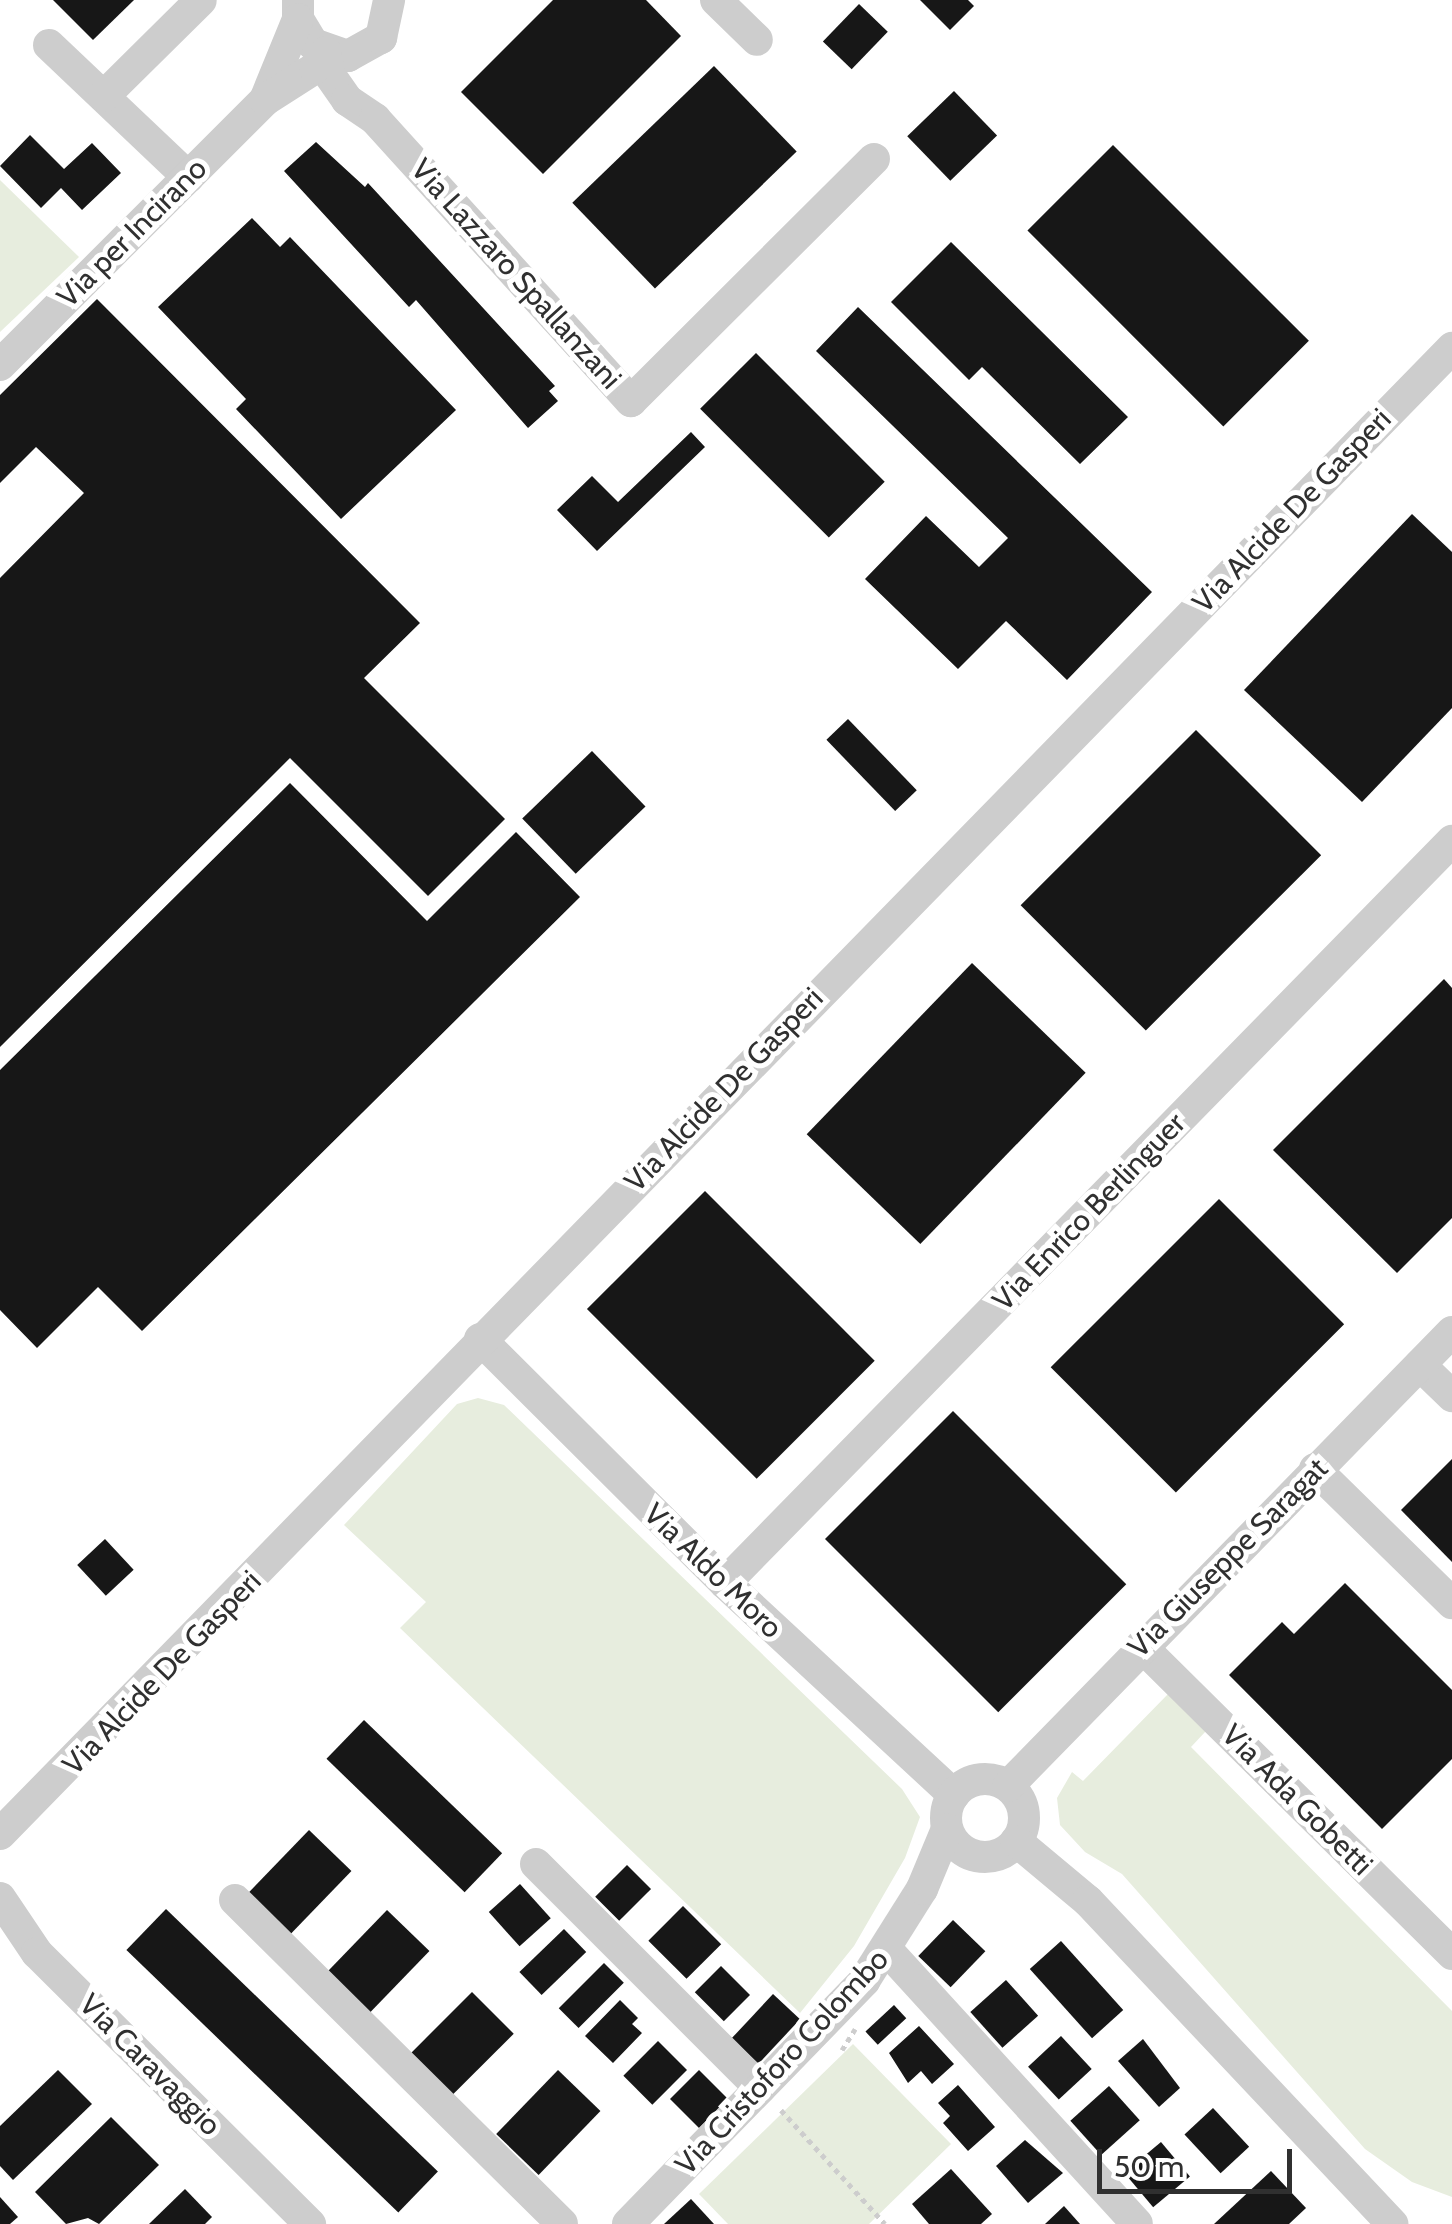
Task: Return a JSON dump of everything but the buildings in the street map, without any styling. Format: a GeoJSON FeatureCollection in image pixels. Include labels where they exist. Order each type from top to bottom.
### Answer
{"type":"FeatureCollection","features":[{"type":"Feature","properties":{"kind":"street"},"geometry":{"type":"LineString","coordinates":[[108,91],[200,0]]}},
{"type":"Feature","properties":{"kind":"street"},"geometry":{"type":"LineString","coordinates":[[716,0],[757,40]]}},
{"type":"Feature","properties":{"kind":"street"},"geometry":{"type":"LineString","coordinates":[[326,52],[348,56],[368,49],[381,38],[391,2]]}},
{"type":"Feature","properties":{"kind":"street","name":"Via Lazzaro Spallanzani"},"geometry":{"type":"LineString","coordinates":[[298,5],[326,52],[336,86],[371,116],[631,401],[874,159]]}},
{"type":"Feature","properties":{"kind":"street","name":"Via per Incirano"},"geometry":{"type":"LineString","coordinates":[[265,100],[298,5]]}},
{"type":"Feature","properties":{"kind":"street"},"geometry":{"type":"LineString","coordinates":[[50,45],[108,91],[188,176]]}},
{"type":"Feature","properties":{"kind":"street"},"geometry":{"type":"LineString","coordinates":[[368,49],[362,80],[371,116]]}},
{"type":"Feature","properties":{"kind":"street","name":"Via per Incirano"},"geometry":{"type":"LineString","coordinates":[[0,365],[265,100],[301,79],[326,52]]}},
{"type":"Feature","properties":{"kind":"street","name":"Via Alcide De Gasperi"},"geometry":{"type":"LineString","coordinates":[[0,1834],[80,1760],[480,1339],[1452,348]]}},
{"type":"Feature","properties":{"kind":"street","name":"Via Enrico Berlinguer"},"geometry":{"type":"LineString","coordinates":[[725,1582],[1452,842]]}},
{"type":"Feature","properties":{"kind":"street","name":"Via Giuseppe Saragat"},"geometry":{"type":"LineString","coordinates":[[1008,1786],[1452,1332]]}},
{"type":"Feature","properties":{"kind":"street","name":"Via Aldo Moro"},"geometry":{"type":"LineString","coordinates":[[480,1339],[725,1582],[954,1795]]}},
{"type":"Feature","properties":{"kind":"street"},"geometry":{"type":"LineString","coordinates":[[1420,1364],[1452,1396]]}},
{"type":"Feature","properties":{"kind":"street"},"geometry":{"type":"LineString","coordinates":[[1315,1470],[1452,1603]]}},
{"type":"Feature","properties":{"kind":"street","name":"Via Ada Gobetti"},"geometry":{"type":"LineString","coordinates":[[1141,1646],[1452,1954]]}},
{"type":"Feature","properties":{"kind":"street"},"geometry":{"type":"LineString","coordinates":[[973,1781],[1008,1786],[1024,1818],[1016,1842],[995,1856],[970,1854],[948,1829],[954,1795],[973,1781]]}},
{"type":"Feature","properties":{"kind":"street","name":"Via Cristoforo Colombo"},"geometry":{"type":"LineString","coordinates":[[628,2224],[888,1951],[948,1829]]}},
{"type":"Feature","properties":{"kind":"street"},"geometry":{"type":"LineString","coordinates":[[1016,1842],[1088,1900],[1392,2220]]}},
{"type":"Feature","properties":{"kind":"street","name":"Via Cristoforo Colombo"},"geometry":{"type":"LineString","coordinates":[[922,1888],[970,1854]]}},
{"type":"Feature","properties":{"kind":"street"},"geometry":{"type":"LineString","coordinates":[[536,1864],[760,2088]]}},
{"type":"Feature","properties":{"kind":"street","name":"Via Caravaggio"},"geometry":{"type":"LineString","coordinates":[[0,1898],[37,1953],[310,2224]]}},
{"type":"Feature","properties":{"kind":"street"},"geometry":{"type":"LineString","coordinates":[[234,1900],[562,2224]]}},
{"type":"Feature","properties":{"kind":"street"},"geometry":{"type":"LineString","coordinates":[[888,1951],[1138,2224]]}},
{"type":"Feature","properties":{"kind":"path"},"geometry":{"type":"LineString","coordinates":[[769,2122],[783,2108],[885,2224]]}},
{"type":"Feature","properties":{"kind":"green space"},"geometry":{"type":"Polygon","coordinates":[[[0,180],[79,257],[0,332],[0,180]]]}},
{"type":"Feature","properties":{"kind":"green space"},"geometry":{"type":"Polygon","coordinates":[[[478,1398],[504,1405],[902,1789],[920,1817],[905,1858],[854,1946],[800,2013],[400,1628],[426,1602],[344,1525],[457,1404],[478,1398]]]}},
{"type":"Feature","properties":{"kind":"green space"},"geometry":{"type":"Polygon","coordinates":[[[1169,1693],[1206,1731],[1191,1747],[1452,2011],[1452,2197],[1412,2182],[1365,2149],[1122,1874],[1085,1852],[1060,1825],[1057,1798],[1072,1772],[1083,1781],[1169,1693]]]}},
{"type":"Feature","properties":{"kind":"green space"},"geometry":{"type":"Polygon","coordinates":[[[853,2044],[951,2144],[869,2224],[728,2224],[699,2194],[853,2044]]]}}]}
